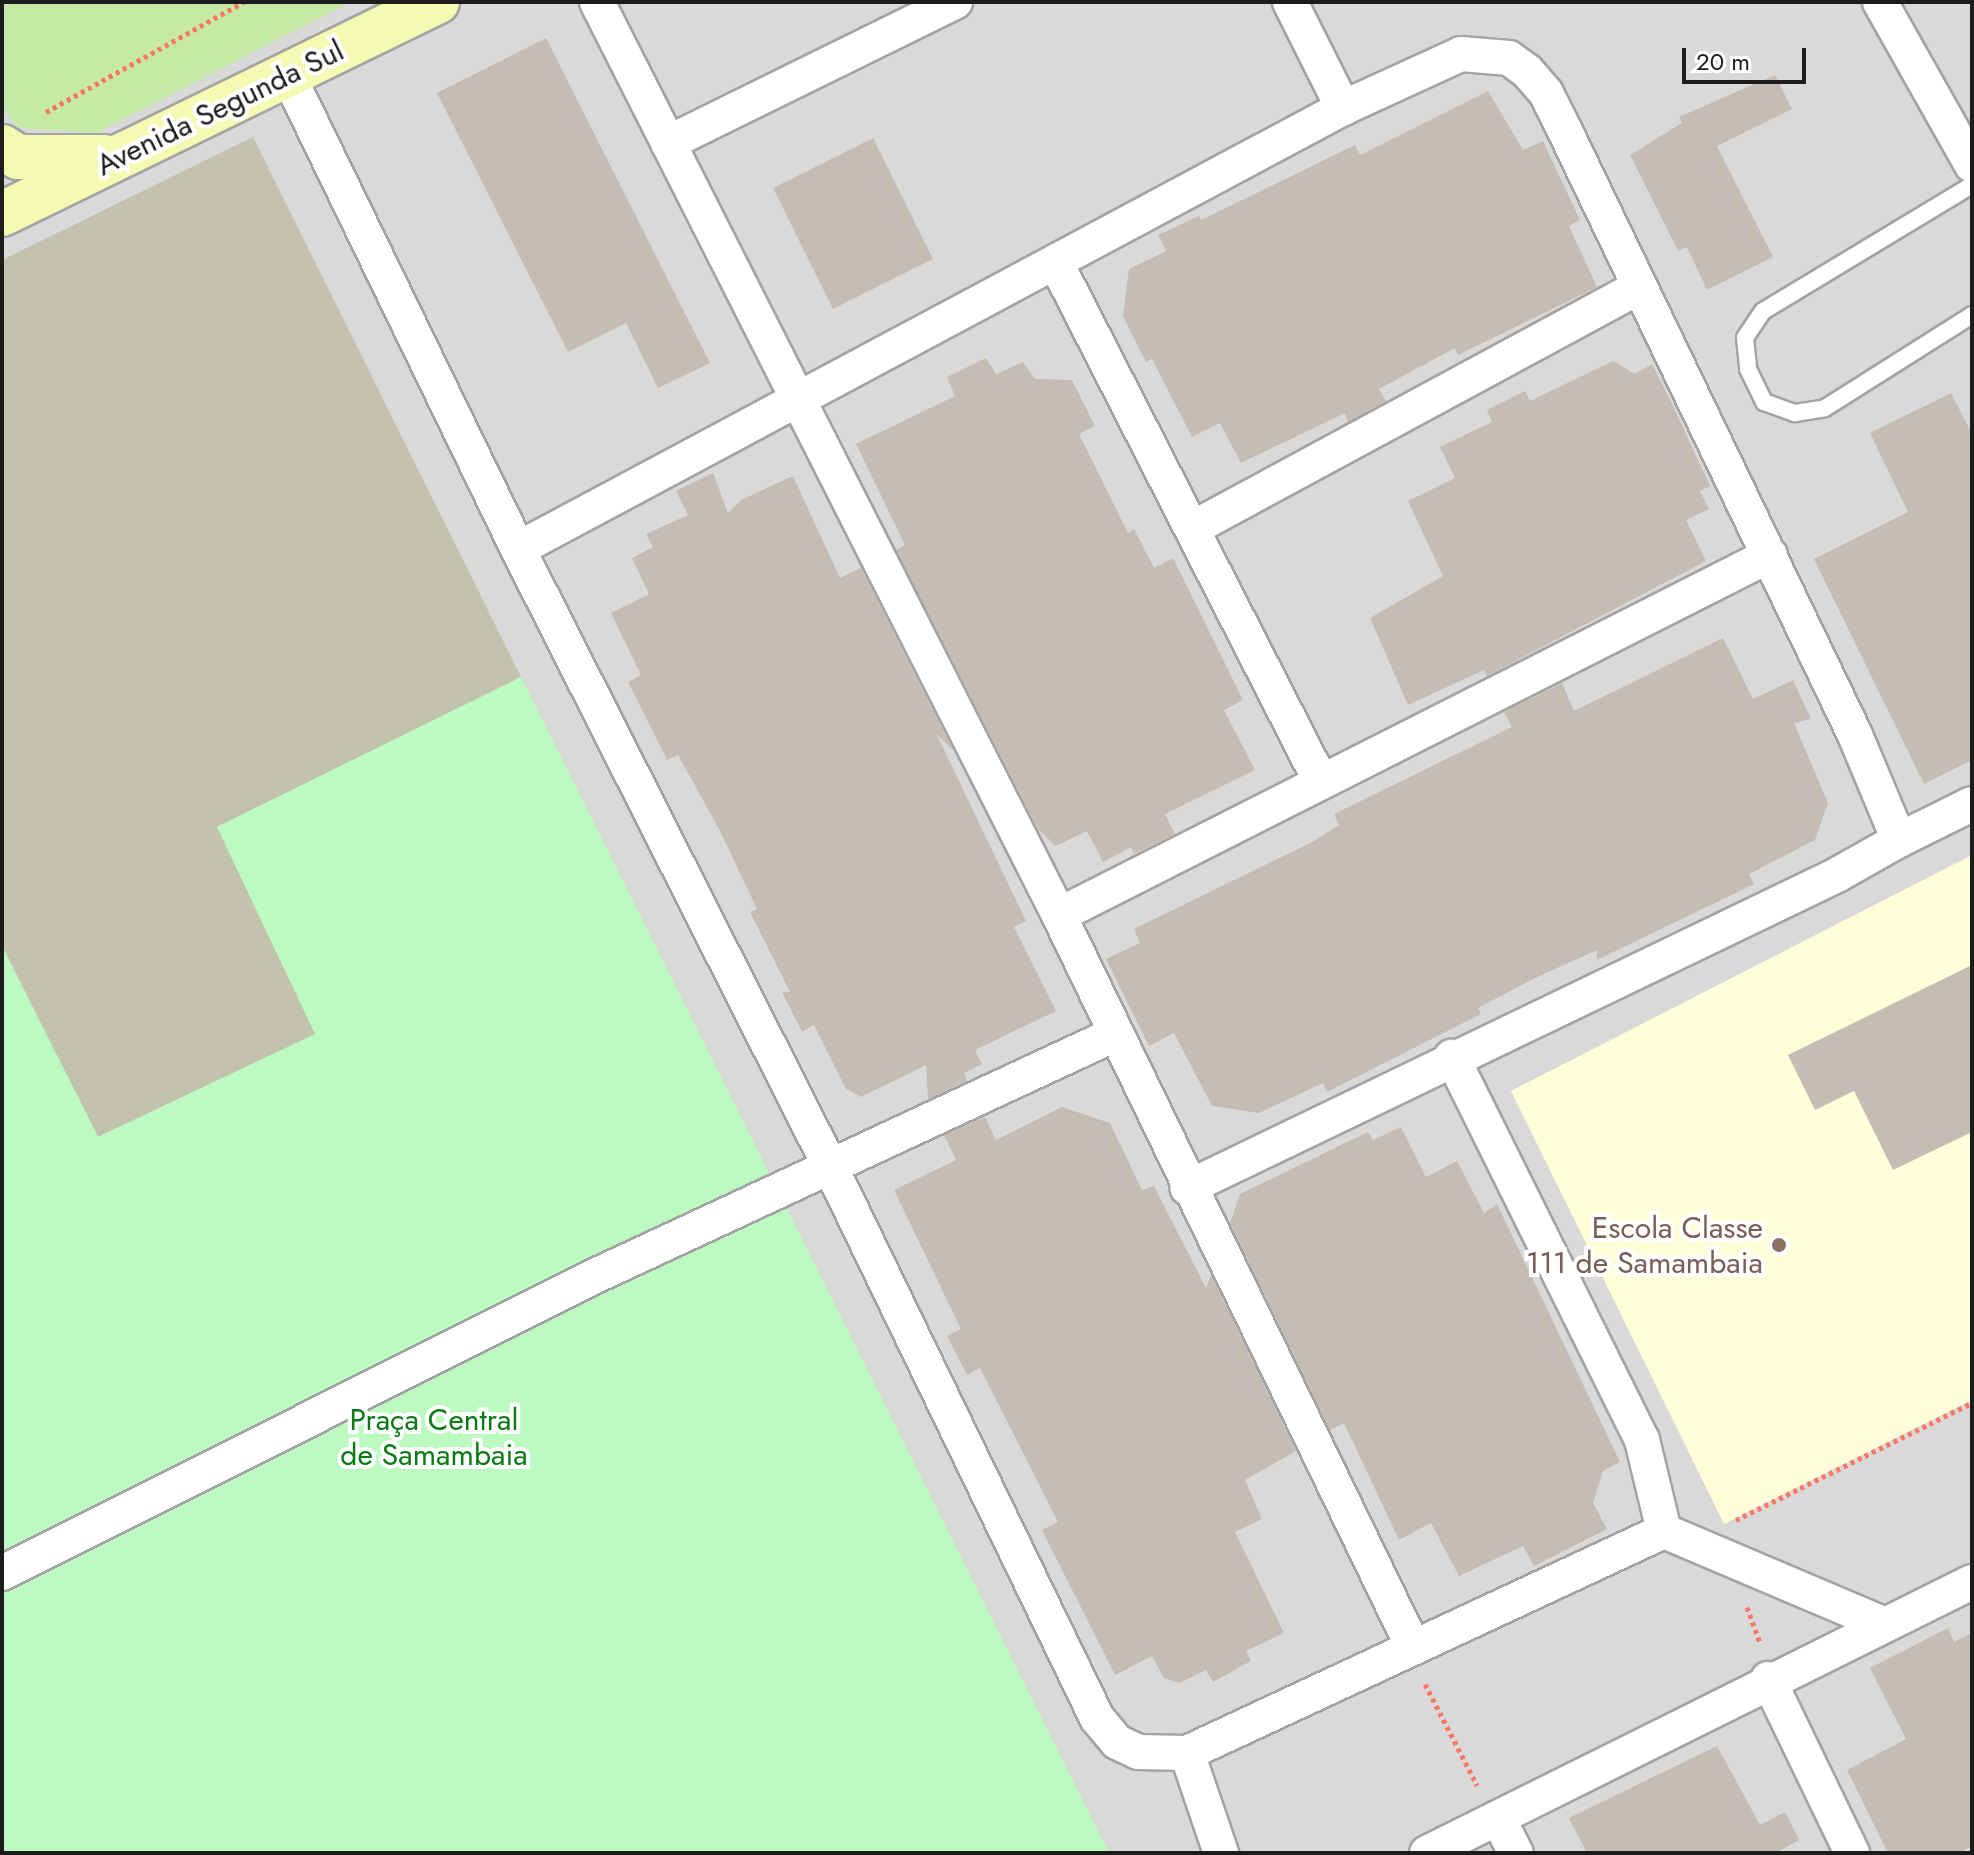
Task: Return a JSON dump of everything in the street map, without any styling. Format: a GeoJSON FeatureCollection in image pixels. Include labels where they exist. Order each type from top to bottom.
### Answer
{"type":"FeatureCollection","features":[{"type":"Feature","properties":{"kind":"main road","name":"Avenida Segunda Sul"},"geometry":{"type":"LineString","coordinates":[[2,214],[437,2]]}},
{"type":"Feature","properties":{"kind":"main road"},"geometry":{"type":"LineString","coordinates":[[2,147],[18,157],[123,157]]}},
{"type":"Feature","properties":{"kind":"street"},"geometry":{"type":"LineString","coordinates":[[597,2],[1059,915],[1113,1035],[1412,1645]]}},
{"type":"Feature","properties":{"kind":"street"},"geometry":{"type":"LineString","coordinates":[[668,143],[955,2]]}},
{"type":"Feature","properties":{"kind":"street"},"geometry":{"type":"LineString","coordinates":[[1290,2],[1343,108]]}},
{"type":"Feature","properties":{"kind":"street"},"geometry":{"type":"LineString","coordinates":[[1880,2],[1972,165]]}},
{"type":"Feature","properties":{"kind":"street"},"geometry":{"type":"LineString","coordinates":[[518,549],[1057,265],[1343,108],[1461,54],[1509,58],[1546,93],[1770,555],[1899,840]]}},
{"type":"Feature","properties":{"kind":"street"},"geometry":{"type":"LineString","coordinates":[[288,75],[518,549],[831,1168],[1097,1718],[1117,1742],[1138,1752],[1187,1753],[1412,1645],[1664,1531],[1883,1624]]}},
{"type":"Feature","properties":{"kind":"street"},"geometry":{"type":"LineString","coordinates":[[1057,265],[1195,527],[1320,780]]}},
{"type":"Feature","properties":{"kind":"street"},"geometry":{"type":"LineString","coordinates":[[1195,527],[1639,287]]}},
{"type":"Feature","properties":{"kind":"street"},"geometry":{"type":"LineString","coordinates":[[1059,915],[1320,780],[1770,555]]}},
{"type":"Feature","properties":{"kind":"street"},"geometry":{"type":"LineString","coordinates":[[1187,1188],[1452,1057],[1837,875],[1972,804]]}},
{"type":"Feature","properties":{"kind":"street"},"geometry":{"type":"LineString","coordinates":[[2,1573],[595,1276],[1113,1035]]}},
{"type":"Feature","properties":{"kind":"street"},"geometry":{"type":"LineString","coordinates":[[1452,1057],[1642,1440],[1664,1531]]}},
{"type":"Feature","properties":{"kind":"street"},"geometry":{"type":"LineString","coordinates":[[1427,1853],[1499,1820],[1770,1678],[1972,1582]]}},
{"type":"Feature","properties":{"kind":"street"},"geometry":{"type":"LineString","coordinates":[[1770,1678],[1852,1853]]}},
{"type":"Feature","properties":{"kind":"street"},"geometry":{"type":"LineString","coordinates":[[1187,1753],[1221,1853]]}},
{"type":"Feature","properties":{"kind":"street"},"geometry":{"type":"LineString","coordinates":[[1499,1820],[1516,1853]]}},
{"type":"Feature","properties":{"kind":"lane"},"geometry":{"type":"LineString","coordinates":[[1972,185],[1763,311],[1745,338],[1748,369],[1764,402],[1795,413],[1825,408],[1972,315]]}},
{"type":"Feature","properties":{"kind":"path"},"geometry":{"type":"LineString","coordinates":[[42,114],[244,2]]}},
{"type":"Feature","properties":{"kind":"path"},"geometry":{"type":"LineString","coordinates":[[1726,1525],[1972,1403]]}},
{"type":"Feature","properties":{"kind":"path"},"geometry":{"type":"LineString","coordinates":[[1730,1559],[1770,1678]]}},
{"type":"Feature","properties":{"kind":"path"},"geometry":{"type":"LineString","coordinates":[[1412,1645],[1422,1678],[1499,1820]]}},
{"type":"Feature","properties":{"kind":"shaded area"},"geometry":{"type":"Polygon","coordinates":[[[2,2],[1972,2],[1972,1853],[2,1853],[2,2]]]}},
{"type":"Feature","properties":{"kind":"shaded area"},"geometry":{"type":"Polygon","coordinates":[[[253,137],[521,677],[217,827],[316,1034],[98,1137],[2,946],[2,260],[253,137]]]}},
{"type":"Feature","properties":{"kind":"shaded area","name":"Escola Classe 111 de Samambaia"},"geometry":{"type":"Polygon","coordinates":[[[1972,855],[1972,1400],[1724,1524],[1511,1091],[1972,855]]]}},
{"type":"Feature","properties":{"kind":"green space"},"geometry":{"type":"Polygon","coordinates":[[[2,2],[351,2],[96,133],[18,128],[2,105],[2,2]]]}},
{"type":"Feature","properties":{"kind":"green space","name":"Praça Central de Samambaia"},"geometry":{"type":"Polygon","coordinates":[[[521,677],[1109,1853],[2,1853],[2,946],[98,1137],[315,1034],[217,827],[521,677]]]}},
{"type":"Feature","properties":{"kind":"building"},"geometry":{"type":"Polygon","coordinates":[[[546,38],[710,363],[658,388],[626,323],[568,352],[437,93],[546,38]]]}},
{"type":"Feature","properties":{"kind":"building"},"geometry":{"type":"Polygon","coordinates":[[[1775,75],[1792,109],[1717,146],[1773,257],[1707,290],[1687,247],[1678,251],[1630,155],[1682,123],[1679,117],[1775,75]]]}},
{"type":"Feature","properties":{"kind":"building"},"geometry":{"type":"Polygon","coordinates":[[[1488,91],[1523,150],[1543,141],[1580,220],[1569,226],[1597,287],[1458,355],[1455,348],[1379,389],[1386,401],[1348,422],[1345,413],[1241,463],[1220,423],[1192,437],[1152,359],[1146,362],[1123,316],[1129,269],[1166,251],[1158,235],[1199,216],[1201,220],[1355,145],[1360,155],[1488,91]]]}},
{"type":"Feature","properties":{"kind":"building"},"geometry":{"type":"Polygon","coordinates":[[[873,138],[933,259],[833,309],[773,188],[873,138]]]}},
{"type":"Feature","properties":{"kind":"building"},"geometry":{"type":"Polygon","coordinates":[[[986,358],[996,374],[1023,362],[1035,379],[1072,380],[1095,426],[1079,434],[1128,533],[1134,529],[1154,568],[1173,558],[1243,700],[1224,710],[1255,770],[1165,814],[1175,834],[1134,854],[1131,847],[1103,862],[1087,831],[1056,846],[1038,829],[896,550],[905,545],[856,444],[955,396],[947,377],[986,358]]]}},
{"type":"Feature","properties":{"kind":"building"},"geometry":{"type":"Polygon","coordinates":[[[1613,361],[1635,374],[1652,364],[1674,408],[1710,486],[1700,491],[1709,509],[1686,520],[1706,561],[1487,676],[1484,670],[1408,705],[1370,618],[1443,576],[1408,501],[1455,478],[1440,447],[1492,422],[1487,410],[1525,391],[1530,401],[1613,361]]]}},
{"type":"Feature","properties":{"kind":"building"},"geometry":{"type":"Polygon","coordinates":[[[1951,393],[1972,434],[1972,760],[1924,784],[1814,559],[1908,512],[1870,433],[1951,393]]]}},
{"type":"Feature","properties":{"kind":"building"},"geometry":{"type":"Polygon","coordinates":[[[713,473],[728,513],[741,500],[793,476],[840,578],[861,568],[953,750],[937,735],[1026,921],[1014,927],[1056,1011],[975,1050],[982,1064],[964,1073],[967,1081],[928,1099],[926,1065],[861,1097],[846,1089],[814,1025],[802,1032],[782,992],[790,992],[750,912],[757,909],[720,831],[678,755],[667,760],[628,682],[641,675],[611,613],[649,594],[632,558],[653,547],[646,534],[688,515],[676,491],[713,473]]]}},
{"type":"Feature","properties":{"kind":"building"},"geometry":{"type":"Polygon","coordinates":[[[1723,638],[1753,699],[1793,680],[1811,719],[1794,723],[1828,803],[1815,840],[1749,874],[1754,884],[1597,960],[1597,950],[1535,978],[1478,1008],[1481,1014],[1327,1092],[1323,1083],[1259,1113],[1212,1106],[1174,1033],[1149,1046],[1106,959],[1140,943],[1134,929],[1314,841],[1339,825],[1334,814],[1512,727],[1504,712],[1562,683],[1574,711],[1723,638]]]}},
{"type":"Feature","properties":{"kind":"building"},"geometry":{"type":"Polygon","coordinates":[[[1972,965],[1972,1132],[1893,1170],[1854,1091],[1815,1110],[1788,1055],[1972,965]]]}},
{"type":"Feature","properties":{"kind":"building"},"geometry":{"type":"Polygon","coordinates":[[[1062,1107],[1110,1123],[1142,1190],[1154,1186],[1206,1288],[1211,1275],[1296,1451],[1245,1480],[1262,1519],[1235,1532],[1284,1633],[1246,1651],[1251,1661],[1213,1682],[1206,1670],[1179,1683],[1164,1678],[1152,1656],[1115,1675],[1042,1530],[1058,1522],[980,1368],[967,1375],[947,1336],[961,1329],[894,1190],[956,1160],[944,1135],[985,1117],[996,1140],[1062,1107]]]}},
{"type":"Feature","properties":{"kind":"building"},"geometry":{"type":"Polygon","coordinates":[[[1401,1127],[1426,1177],[1457,1161],[1484,1213],[1497,1204],[1620,1462],[1603,1471],[1593,1503],[1607,1529],[1534,1566],[1523,1546],[1459,1576],[1431,1523],[1399,1540],[1344,1423],[1330,1430],[1230,1223],[1240,1194],[1368,1132],[1373,1140],[1401,1127]]]}},
{"type":"Feature","properties":{"kind":"building"},"geometry":{"type":"Polygon","coordinates":[[[1948,1628],[1954,1642],[1972,1633],[1972,1846],[1959,1853],[1888,1853],[1847,1770],[1906,1739],[1870,1668],[1948,1628]]]}},
{"type":"Feature","properties":{"kind":"building"},"geometry":{"type":"Polygon","coordinates":[[[1717,1746],[1760,1825],[1785,1812],[1799,1840],[1776,1853],[1587,1853],[1569,1818],[1717,1746]]]}},
{"type":"Feature","properties":{"kind":"place","name":"Escola Classe 111 de Samambaia"},"geometry":{"type":"Point","coordinates":[1779,1245]}}]}
